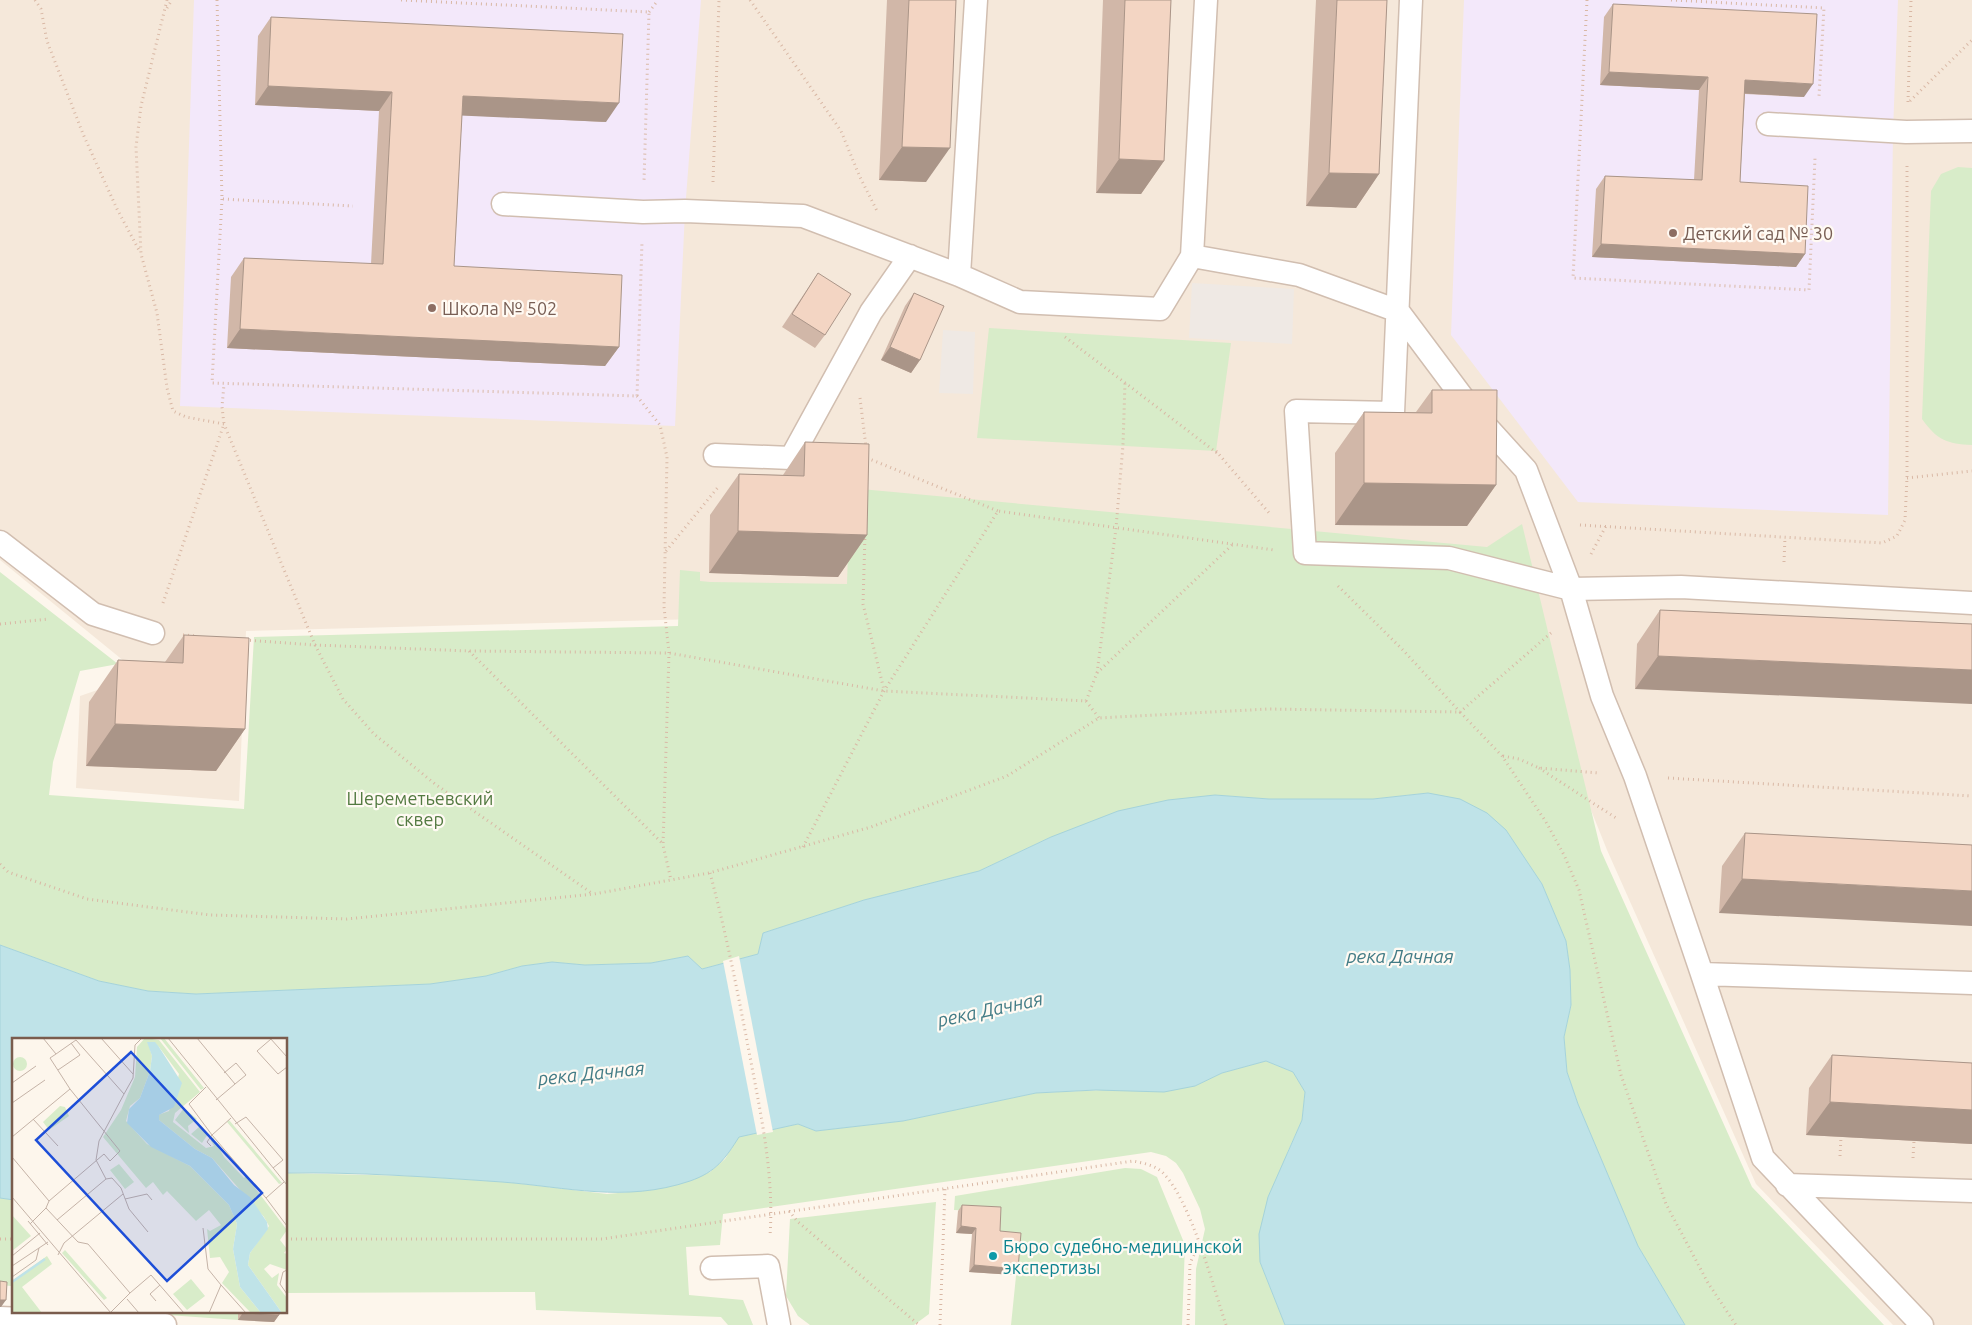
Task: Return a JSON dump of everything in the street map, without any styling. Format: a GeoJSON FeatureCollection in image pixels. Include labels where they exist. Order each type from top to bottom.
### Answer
{"type":"FeatureCollection","features":[{"type":"Feature","properties":{"kind":"lane"},"geometry":{"type":"LineString","coordinates":[[959,274],[976,0]]}},
{"type":"Feature","properties":{"kind":"lane"},"geometry":{"type":"LineString","coordinates":[[503,204],[644,212],[712,212],[803,216],[959,274],[1020,302],[1160,309],[1192,256],[1206,0]]}},
{"type":"Feature","properties":{"kind":"lane"},"geometry":{"type":"LineString","coordinates":[[1411,0],[1393,413],[1296,411],[1305,553],[1449,558],[1574,599],[1681,587],[1972,603]]}},
{"type":"Feature","properties":{"kind":"lane"},"geometry":{"type":"LineString","coordinates":[[1768,124],[1906,132],[1972,131]]}},
{"type":"Feature","properties":{"kind":"lane"},"geometry":{"type":"LineString","coordinates":[[715,455],[790,458],[904,254]]}},
{"type":"Feature","properties":{"kind":"lane"},"geometry":{"type":"LineString","coordinates":[[1192,256],[1299,275],[1398,311],[1474,414],[1526,470],[1574,599],[1602,696],[1636,776],[1763,1158],[1922,1325]]}},
{"type":"Feature","properties":{"kind":"lane"},"geometry":{"type":"LineString","coordinates":[[0,542],[93,614],[153,633]]}},
{"type":"Feature","properties":{"kind":"lane"},"geometry":{"type":"LineString","coordinates":[[1702,974],[1972,982]]}},
{"type":"Feature","properties":{"kind":"lane"},"geometry":{"type":"LineString","coordinates":[[1787,1185],[1972,1191]]}},
{"type":"Feature","properties":{"kind":"lane"},"geometry":{"type":"LineString","coordinates":[[712,1268],[768,1266],[780,1325]]}},
{"type":"Feature","properties":{"kind":"lane"},"geometry":{"type":"LineString","coordinates":[[0,1318],[165,1325]]}},
{"type":"Feature","properties":{"kind":"path"},"geometry":{"type":"LineString","coordinates":[[35,0],[41,10],[47,41],[83,134],[116,209],[141,254]]}},
{"type":"Feature","properties":{"kind":"path"},"geometry":{"type":"LineString","coordinates":[[167,0],[142,106],[136,147],[141,254],[157,313],[167,388],[173,411],[186,417],[224,424]]}},
{"type":"Feature","properties":{"kind":"path"},"geometry":{"type":"LineString","coordinates":[[165,9],[172,0]]}},
{"type":"Feature","properties":{"kind":"path"},"geometry":{"type":"LineString","coordinates":[[217,0],[222,199],[212,383],[637,396]]}},
{"type":"Feature","properties":{"kind":"path"},"geometry":{"type":"LineString","coordinates":[[401,0],[649,12]]}},
{"type":"Feature","properties":{"kind":"path"},"geometry":{"type":"LineString","coordinates":[[658,0],[649,12],[637,396],[660,426],[667,457],[664,608],[668,653],[663,845],[671,881]]}},
{"type":"Feature","properties":{"kind":"path"},"geometry":{"type":"LineString","coordinates":[[712,212],[719,0]]}},
{"type":"Feature","properties":{"kind":"path"},"geometry":{"type":"LineString","coordinates":[[750,0],[841,131],[859,175],[904,254]]}},
{"type":"Feature","properties":{"kind":"path"},"geometry":{"type":"LineString","coordinates":[[1587,0],[1573,278],[1809,290],[1824,8],[1671,0]]}},
{"type":"Feature","properties":{"kind":"path"},"geometry":{"type":"LineString","coordinates":[[1911,0],[1908,103],[1972,40]]}},
{"type":"Feature","properties":{"kind":"path"},"geometry":{"type":"LineString","coordinates":[[1545,523],[1882,542],[1897,536],[1905,520],[1907,478],[1906,132]]}},
{"type":"Feature","properties":{"kind":"path"},"geometry":{"type":"LineString","coordinates":[[222,199],[352,206]]}},
{"type":"Feature","properties":{"kind":"path"},"geometry":{"type":"LineString","coordinates":[[1065,336],[1216,451],[1305,553],[1402,649],[1502,756],[1546,822],[1564,855],[1579,890],[1621,1075],[1666,1204],[1708,1282],[1736,1325]]}},
{"type":"Feature","properties":{"kind":"path"},"geometry":{"type":"LineString","coordinates":[[1086,701],[1097,673],[1116,528],[1123,445],[1125,382]]}},
{"type":"Feature","properties":{"kind":"path"},"geometry":{"type":"LineString","coordinates":[[224,384],[222,407],[224,424],[315,645],[344,699],[374,734],[435,784],[594,894]]}},
{"type":"Feature","properties":{"kind":"path"},"geometry":{"type":"LineString","coordinates":[[860,393],[868,459]]}},
{"type":"Feature","properties":{"kind":"path"},"geometry":{"type":"LineString","coordinates":[[201,636],[153,633],[224,424]]}},
{"type":"Feature","properties":{"kind":"path"},"geometry":{"type":"LineString","coordinates":[[666,551],[744,456]]}},
{"type":"Feature","properties":{"kind":"path"},"geometry":{"type":"LineString","coordinates":[[858,459],[868,459],[998,510],[1233,545],[1305,553]]}},
{"type":"Feature","properties":{"kind":"path"},"geometry":{"type":"LineString","coordinates":[[1907,478],[1972,471]]}},
{"type":"Feature","properties":{"kind":"path"},"geometry":{"type":"LineString","coordinates":[[802,848],[884,691],[998,510]]}},
{"type":"Feature","properties":{"kind":"path"},"geometry":{"type":"LineString","coordinates":[[865,527],[863,604],[884,691]]}},
{"type":"Feature","properties":{"kind":"path"},"geometry":{"type":"LineString","coordinates":[[1097,673],[1233,545]]}},
{"type":"Feature","properties":{"kind":"path"},"geometry":{"type":"LineString","coordinates":[[0,864],[8,872],[87,899],[210,915],[347,919],[594,894],[710,873],[871,827],[1007,776],[1100,718],[1268,709],[1460,712],[1574,599]]}},
{"type":"Feature","properties":{"kind":"path"},"geometry":{"type":"LineString","coordinates":[[239,639],[315,645],[470,651],[668,653],[884,691],[1086,701],[1100,718]]}},
{"type":"Feature","properties":{"kind":"path"},"geometry":{"type":"LineString","coordinates":[[470,651],[663,845]]}},
{"type":"Feature","properties":{"kind":"path"},"geometry":{"type":"LineString","coordinates":[[1502,756],[1519,759],[1539,768],[1619,820]]}},
{"type":"Feature","properties":{"kind":"path"},"geometry":{"type":"LineString","coordinates":[[1539,768],[1636,776],[1972,796]]}},
{"type":"Feature","properties":{"kind":"path"},"geometry":{"type":"LineString","coordinates":[[710,873],[728,942],[768,1150],[772,1214],[768,1266]]}},
{"type":"Feature","properties":{"kind":"path"},"geometry":{"type":"LineString","coordinates":[[288,1239],[602,1239],[1133,1161],[1148,1164],[1160,1170],[1176,1188],[1199,1245],[1226,1325]]}},
{"type":"Feature","properties":{"kind":"path"},"geometry":{"type":"LineString","coordinates":[[940,1325],[945,1190]]}},
{"type":"Feature","properties":{"kind":"path"},"geometry":{"type":"LineString","coordinates":[[788,1211],[798,1222],[919,1325]]}},
{"type":"Feature","properties":{"kind":"path"},"geometry":{"type":"LineString","coordinates":[[1188,1325],[1190,1263],[1199,1245]]}},
{"type":"Feature","properties":{"kind":"shaded area"},"geometry":{"type":"Polygon","coordinates":[[[0,0],[1972,0],[1972,1325],[1893,1325],[1756,1184],[1607,850],[1518,628],[887,614],[246,631],[239,801],[76,788],[80,696],[141,675],[0,560],[0,0]]]}},
{"type":"Feature","properties":{"kind":"shaded area","name":"Школа № 502"},"geometry":{"type":"Polygon","coordinates":[[[194,0],[701,0],[685,211],[675,426],[180,406],[194,0]]]}},
{"type":"Feature","properties":{"kind":"shaded area","name":"Детский сад № 30"},"geometry":{"type":"Polygon","coordinates":[[[1464,0],[1898,0],[1893,131],[1888,515],[1578,502],[1451,335],[1464,0]]]}},
{"type":"Feature","properties":{"kind":"shaded area"},"geometry":{"type":"Polygon","coordinates":[[[1192,283],[1294,289],[1292,344],[1189,338],[1192,283]]]}},
{"type":"Feature","properties":{"kind":"shaded area"},"geometry":{"type":"Polygon","coordinates":[[[943,330],[975,332],[973,394],[939,393],[943,330]]]}},
{"type":"Feature","properties":{"kind":"green space"},"geometry":{"type":"Polygon","coordinates":[[[1958,167],[1972,168],[1972,445],[1949,442],[1943,439],[1933,432],[1922,419],[1931,191],[1941,174],[1958,167]]]}},
{"type":"Feature","properties":{"kind":"green space"},"geometry":{"type":"Polygon","coordinates":[[[989,328],[1231,343],[1216,451],[977,438],[989,328]]]}},
{"type":"Feature","properties":{"kind":"green space","name":"Шереметьевский сквер"},"geometry":{"type":"Polygon","coordinates":[[[850,488],[1487,547],[1522,524],[1601,851],[1752,1187],[1884,1325],[1685,1325],[1638,1246],[1578,1104],[1567,1072],[1564,1037],[1571,1005],[1570,970],[1566,941],[1542,884],[1506,830],[1428,793],[1373,799],[1269,799],[1215,795],[1051,837],[979,871],[864,900],[763,933],[758,954],[702,969],[688,956],[651,963],[585,965],[552,962],[522,966],[486,976],[430,984],[196,994],[148,991],[99,981],[0,945],[0,572],[118,664],[80,671],[53,762],[49,795],[244,809],[254,637],[678,626],[680,570],[700,572],[700,581],[710,582],[847,584],[850,488]]]}},
{"type":"Feature","properties":{"kind":"green space"},"geometry":{"type":"Polygon","coordinates":[[[1266,1061],[1293,1072],[1305,1092],[1302,1120],[1288,1151],[1260,1262],[1285,1325],[1195,1325],[1196,1269],[1205,1229],[1200,1209],[1183,1173],[1176,1163],[1166,1156],[1151,1152],[723,1214],[720,1245],[686,1247],[689,1295],[743,1300],[753,1325],[728,1325],[721,1317],[536,1310],[535,1292],[288,1293],[288,1173],[412,1176],[505,1182],[607,1194],[651,1190],[710,1172],[725,1159],[738,1137],[798,1124],[816,1131],[903,1121],[1036,1093],[1195,1086],[1222,1073],[1266,1061]]]}},
{"type":"Feature","properties":{"kind":"green space"},"geometry":{"type":"Polygon","coordinates":[[[1125,1168],[1141,1169],[1157,1177],[1185,1245],[1182,1325],[1011,1325],[1020,1237],[997,1234],[999,1212],[954,1210],[955,1196],[1125,1168]]]}},
{"type":"Feature","properties":{"kind":"green space"},"geometry":{"type":"Polygon","coordinates":[[[0,1198],[12,1200],[12,1304],[11,1286],[0,1285],[0,1198]]]}},
{"type":"Feature","properties":{"kind":"green space"},"geometry":{"type":"Polygon","coordinates":[[[936,1202],[929,1314],[914,1325],[810,1325],[798,1316],[786,1296],[790,1219],[936,1202]]]}},
{"type":"Feature","properties":{"kind":"green space"},"geometry":{"type":"Polygon","coordinates":[[[125,1312],[238,1312],[238,1320],[125,1312]]]}},
{"type":"Feature","properties":{"kind":"water","name":"река Дачная"},"geometry":{"type":"Polygon","coordinates":[[[1428,793],[1460,799],[1487,813],[1506,830],[1542,884],[1566,941],[1570,970],[1571,1005],[1564,1037],[1567,1072],[1578,1104],[1638,1246],[1685,1325],[1285,1325],[1260,1262],[1259,1234],[1268,1197],[1302,1120],[1305,1092],[1293,1072],[1266,1061],[1222,1073],[1195,1086],[1164,1092],[1096,1090],[1036,1093],[903,1121],[816,1131],[798,1124],[739,1137],[719,1164],[707,1173],[690,1181],[666,1188],[642,1191],[596,1192],[502,1182],[421,1177],[340,1173],[288,1173],[288,1038],[12,1038],[12,1200],[0,1198],[0,945],[99,981],[148,991],[196,994],[430,984],[486,976],[522,966],[552,962],[585,965],[651,963],[688,956],[702,969],[758,954],[763,933],[864,900],[979,871],[1051,837],[1118,811],[1168,800],[1215,795],[1269,799],[1373,799],[1428,793]]]}},
{"type":"Feature","properties":{"kind":"pier"},"geometry":{"type":"Polygon","coordinates":[[[739,956],[773,1132],[757,1135],[723,961],[739,956]]]}},
{"type":"Feature","properties":{"kind":"building"},"geometry":{"type":"Polygon","coordinates":[[[909,0],[956,0],[950,148],[902,147],[909,0]]]}},
{"type":"Feature","properties":{"kind":"building"},"geometry":{"type":"Polygon","coordinates":[[[1125,0],[1171,0],[1164,161],[1119,159],[1125,0]]]}},
{"type":"Feature","properties":{"kind":"building"},"geometry":{"type":"Polygon","coordinates":[[[1337,0],[1387,0],[1379,174],[1329,173],[1337,0]]]}},
{"type":"Feature","properties":{"kind":"building"},"geometry":{"type":"Polygon","coordinates":[[[1613,4],[1817,14],[1813,84],[1745,80],[1740,182],[1808,186],[1805,254],[1601,244],[1605,176],[1702,180],[1708,77],[1609,72],[1613,4]]]}},
{"type":"Feature","properties":{"kind":"building"},"geometry":{"type":"Polygon","coordinates":[[[271,17],[623,34],[619,103],[463,96],[454,266],[622,275],[619,347],[240,329],[244,258],[383,264],[392,92],[268,86],[271,17]]]}},
{"type":"Feature","properties":{"kind":"building"},"geometry":{"type":"Polygon","coordinates":[[[818,273],[851,294],[825,335],[792,314],[818,273]]]}},
{"type":"Feature","properties":{"kind":"building"},"geometry":{"type":"Polygon","coordinates":[[[914,293],[944,306],[920,360],[890,347],[914,293]]]}},
{"type":"Feature","properties":{"kind":"building"},"geometry":{"type":"Polygon","coordinates":[[[1432,390],[1497,390],[1496,485],[1364,483],[1364,412],[1432,413],[1432,390]]]}},
{"type":"Feature","properties":{"kind":"building"},"geometry":{"type":"Polygon","coordinates":[[[805,442],[869,444],[867,535],[738,531],[739,474],[804,476],[805,442]]]}},
{"type":"Feature","properties":{"kind":"building"},"geometry":{"type":"Polygon","coordinates":[[[1660,610],[1972,624],[1972,670],[1658,656],[1660,610]]]}},
{"type":"Feature","properties":{"kind":"building"},"geometry":{"type":"Polygon","coordinates":[[[184,635],[249,638],[245,729],[115,724],[118,660],[183,663],[184,635]]]}},
{"type":"Feature","properties":{"kind":"building"},"geometry":{"type":"Polygon","coordinates":[[[1745,833],[1972,845],[1972,891],[1742,879],[1745,833]]]}},
{"type":"Feature","properties":{"kind":"building"},"geometry":{"type":"Polygon","coordinates":[[[1832,1055],[1972,1063],[1972,1110],[1830,1102],[1832,1055]]]}},
{"type":"Feature","properties":{"kind":"building","name":"Бюро судебно-медицинской экспертизы"},"geometry":{"type":"Polygon","coordinates":[[[962,1205],[1001,1207],[1000,1231],[1021,1233],[1018,1269],[974,1265],[976,1228],[961,1226],[962,1205]]]}},
{"type":"Feature","properties":{"kind":"building"},"geometry":{"type":"Polygon","coordinates":[[[0,1281],[7,1282],[6,1300],[0,1300],[0,1281]]]}},
{"type":"Feature","properties":{"kind":"building"},"geometry":{"type":"Polygon","coordinates":[[[242,1312],[279,1312],[279,1315],[242,1314],[242,1312]]]}},
{"type":"Feature","properties":{"kind":"place","name":"Детский сад № 30"},"geometry":{"type":"Point","coordinates":[1673,233]}},
{"type":"Feature","properties":{"kind":"place","name":"Школа № 502"},"geometry":{"type":"Point","coordinates":[432,308]}},
{"type":"Feature","properties":{"kind":"place","name":"Бюро судебно-медицинской экспертизы"},"geometry":{"type":"Point","coordinates":[993,1256]}}]}
